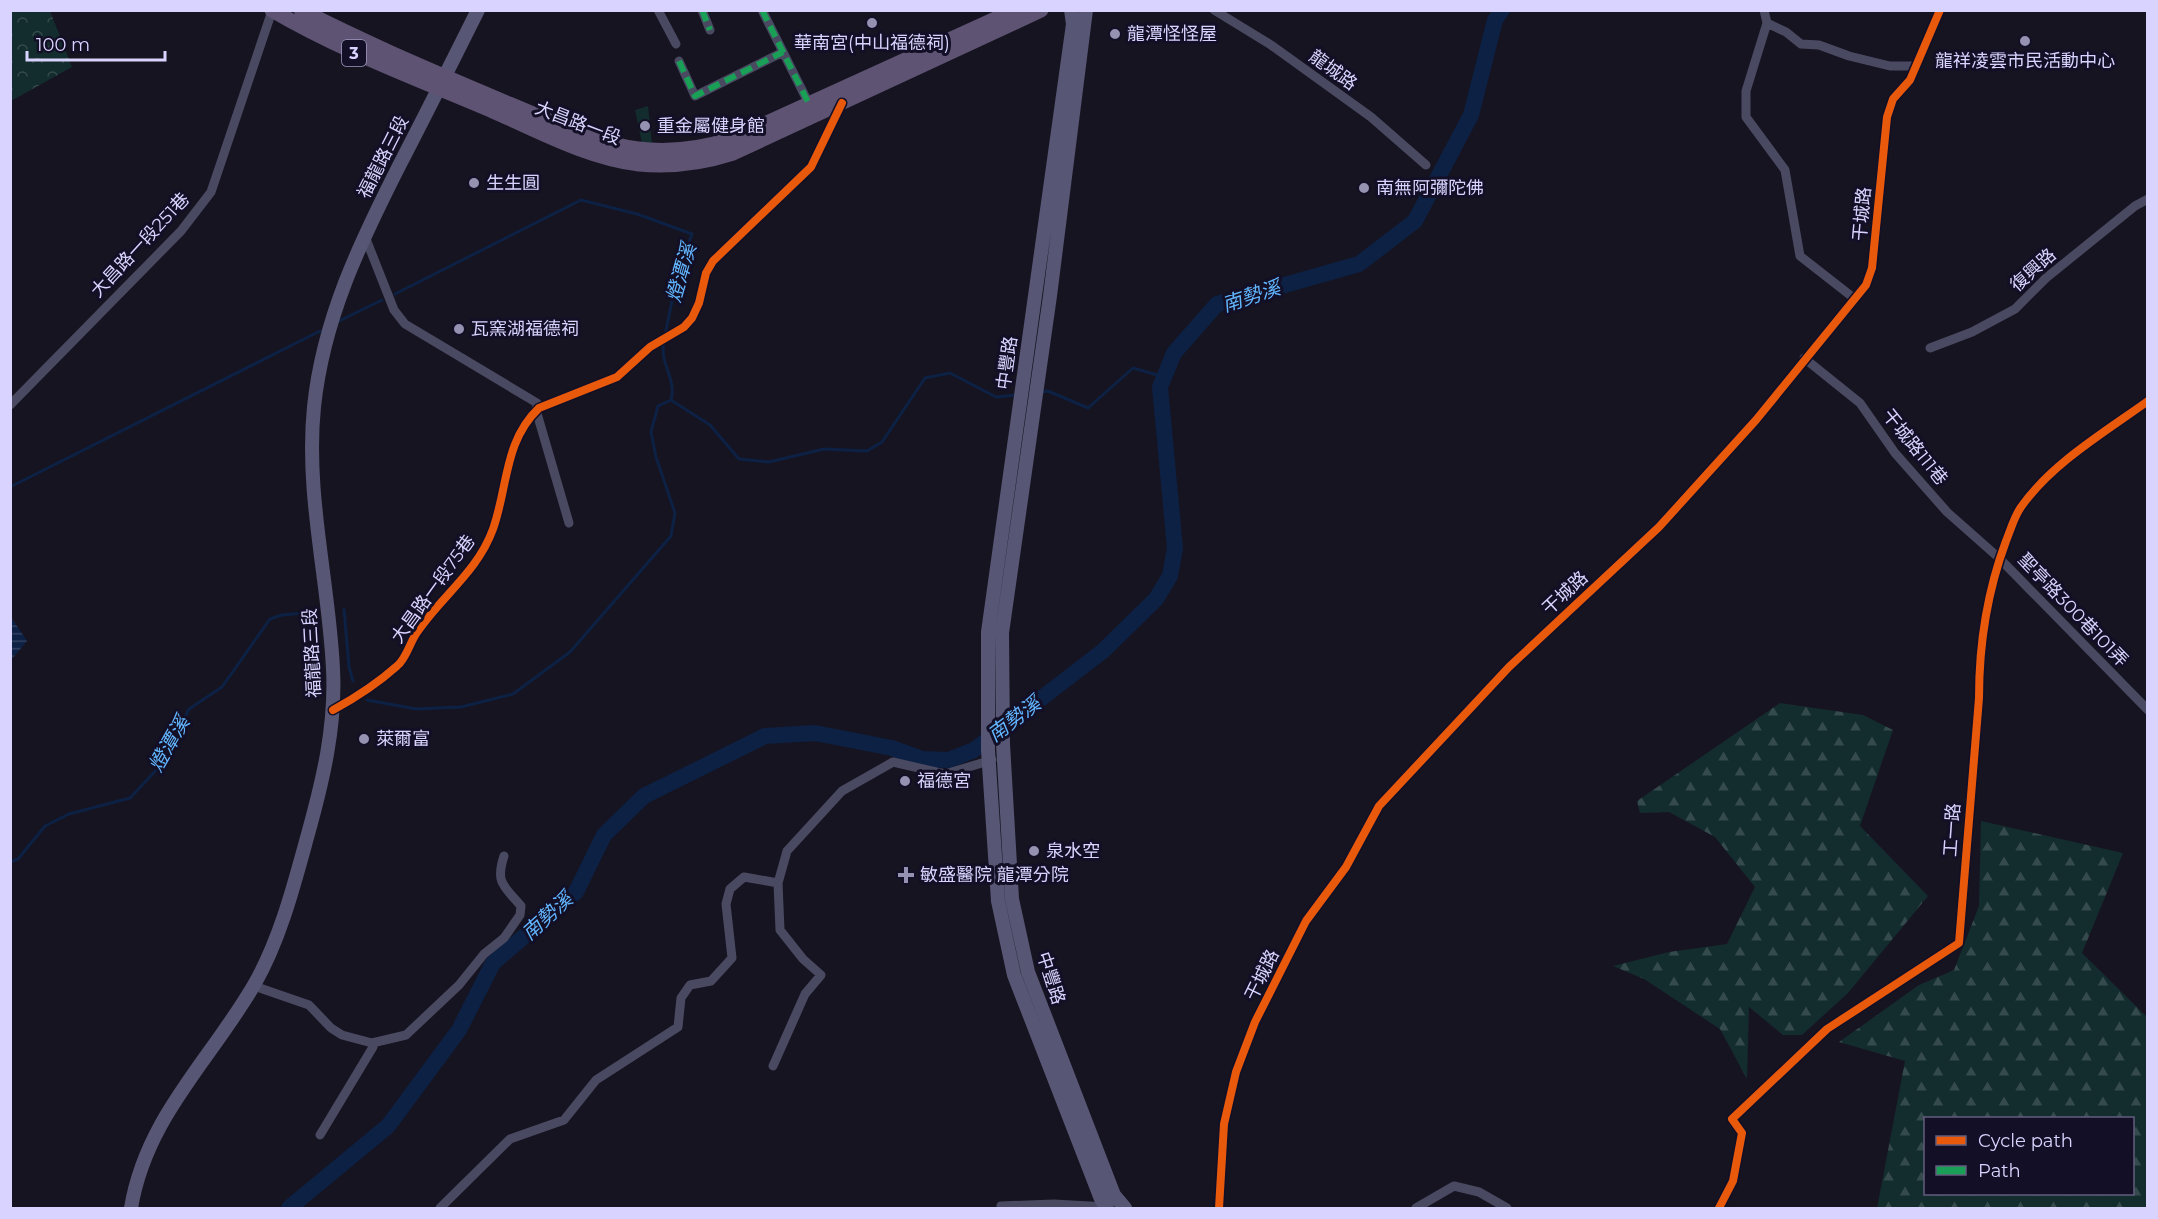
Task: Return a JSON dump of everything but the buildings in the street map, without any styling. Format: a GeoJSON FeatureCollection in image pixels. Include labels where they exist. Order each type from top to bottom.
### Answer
{"type":"FeatureCollection","features":[{"type":"Feature","properties":{"kind":"main road","name":"大昌路一段"},"geometry":{"type":"LineString","coordinates":[[301,10],[442,82],[588,152],[637,164],[666,165],[711,160],[734,153],[1041,10]]}},
{"type":"Feature","properties":{"kind":"main road","name":"福龍路三段"},"geometry":{"type":"LineString","coordinates":[[131,1209],[140,1167],[156,1130],[231,1024],[254,986],[277,934],[295,880],[322,782],[333,710],[330,622],[312,465],[314,407],[331,318],[364,234],[478,10]]}},
{"type":"Feature","properties":{"kind":"main road","name":"大昌路一段"},"geometry":{"type":"LineString","coordinates":[[272,11],[340,47],[442,82],[588,137],[637,149],[663,151],[699,148],[732,139],[1015,10]]}},
{"type":"Feature","properties":{"kind":"main road","name":"中豐路"},"geometry":{"type":"LineString","coordinates":[[1071,10],[1073,24],[988,632],[988,722],[1012,899],[1028,972],[1114,1195],[1125,1209]]}},
{"type":"Feature","properties":{"kind":"main road","name":"中豐路"},"geometry":{"type":"LineString","coordinates":[[1086,10],[1026,469],[1002,633],[1002,744],[994,756],[998,901],[1014,975],[1107,1208]]}},
{"type":"Feature","properties":{"kind":"main road"},"geometry":{"type":"LineString","coordinates":[[1011,468],[1026,469]]}},
{"type":"Feature","properties":{"kind":"street"},"geometry":{"type":"LineString","coordinates":[[658,10],[676,44]]}},
{"type":"Feature","properties":{"kind":"street"},"geometry":{"type":"LineString","coordinates":[[702,10],[710,30]]}},
{"type":"Feature","properties":{"kind":"street"},"geometry":{"type":"LineString","coordinates":[[762,10],[809,104]]}},
{"type":"Feature","properties":{"kind":"street","name":"龍城路"},"geometry":{"type":"LineString","coordinates":[[1214,10],[1271,45],[1371,117],[1426,165]]}},
{"type":"Feature","properties":{"kind":"street"},"geometry":{"type":"LineString","coordinates":[[1764,10],[1767,23],[1746,91],[1746,117],[1785,170],[1800,256],[1855,299]]}},
{"type":"Feature","properties":{"kind":"street","name":"干城路"},"geometry":{"type":"LineString","coordinates":[[1219,1209],[1224,1124],[1236,1072],[1255,1022],[1306,921],[1346,867],[1378,806],[1509,667],[1659,527],[1755,420],[1870,278],[1887,117],[1893,99],[1910,80],[1940,10]]}},
{"type":"Feature","properties":{"kind":"street","name":"大昌路一段251巷"},"geometry":{"type":"LineString","coordinates":[[10,405],[180,231],[211,192],[272,11]]}},
{"type":"Feature","properties":{"kind":"street"},"geometry":{"type":"LineString","coordinates":[[1767,23],[1786,32],[1801,44],[1819,45],[1849,56],[1890,66],[1916,66]]}},
{"type":"Feature","properties":{"kind":"street"},"geometry":{"type":"LineString","coordinates":[[679,61],[695,96],[783,52]]}},
{"type":"Feature","properties":{"kind":"street"},"geometry":{"type":"LineString","coordinates":[[536,410],[617,377],[658,341],[684,327],[692,318],[706,273],[713,261],[811,167],[842,102]]}},
{"type":"Feature","properties":{"kind":"street","name":"復興路"},"geometry":{"type":"LineString","coordinates":[[1930,348],[1972,332],[2015,309],[2046,278],[2135,206],[2148,199]]}},
{"type":"Feature","properties":{"kind":"street"},"geometry":{"type":"LineString","coordinates":[[364,234],[399,317],[502,385],[537,403],[536,410],[569,523]]}},
{"type":"Feature","properties":{"kind":"street","name":"干城路111巷"},"geometry":{"type":"LineString","coordinates":[[1804,358],[1860,403],[1895,453],[1947,512],[1999,558]]}},
{"type":"Feature","properties":{"kind":"street","name":"工一路"},"geometry":{"type":"LineString","coordinates":[[1719,1209],[1733,1181],[1742,1133],[1732,1119],[1827,1029],[1959,943],[1979,698],[1979,661],[1989,596],[1999,558],[2021,507],[2044,482],[2080,450],[2148,401]]}},
{"type":"Feature","properties":{"kind":"street","name":"大昌路一段75巷"},"geometry":{"type":"LineString","coordinates":[[333,710],[399,665],[417,632],[470,571],[486,548],[494,527],[510,455],[523,427],[536,410]]}},
{"type":"Feature","properties":{"kind":"street","name":"聖亭路300巷101弄"},"geometry":{"type":"LineString","coordinates":[[1999,558],[2148,710]]}},
{"type":"Feature","properties":{"kind":"street"},"geometry":{"type":"LineString","coordinates":[[773,1066],[805,994],[821,975],[803,959],[780,930],[778,883],[788,851],[842,791],[893,762],[945,774],[994,756]]}},
{"type":"Feature","properties":{"kind":"street"},"geometry":{"type":"LineString","coordinates":[[254,986],[309,1005],[331,1028],[342,1035],[372,1043],[406,1035],[459,985],[484,954],[504,938],[520,915],[521,906],[502,885],[499,873],[504,856]]}},
{"type":"Feature","properties":{"kind":"street"},"geometry":{"type":"LineString","coordinates":[[440,1209],[510,1139],[564,1120],[596,1080],[678,1027],[681,998],[690,985],[711,981],[732,958],[726,904],[730,889],[744,877],[778,883]]}},
{"type":"Feature","properties":{"kind":"street"},"geometry":{"type":"LineString","coordinates":[[320,1135],[373,1047],[372,1043]]}},
{"type":"Feature","properties":{"kind":"street"},"geometry":{"type":"LineString","coordinates":[[1416,1209],[1454,1186],[1479,1191],[1507,1209]]}},
{"type":"Feature","properties":{"kind":"street"},"geometry":{"type":"LineString","coordinates":[[1001,1209],[1001,1206],[1054,1204],[1107,1208]]}},
{"type":"Feature","properties":{"kind":"green space"},"geometry":{"type":"Polygon","coordinates":[[[11,10],[50,11],[72,67],[11,101],[11,10]]]}},
{"type":"Feature","properties":{"kind":"green space","name":"重金屬健身館"},"geometry":{"type":"Polygon","coordinates":[[[648,106],[652,143],[642,143],[635,110],[648,106]]]}},
{"type":"Feature","properties":{"kind":"green space"},"geometry":{"type":"Polygon","coordinates":[[[1780,703],[1863,715],[1893,730],[1860,826],[1928,896],[1848,993],[1802,1035],[1783,1035],[1749,1007],[1747,1079],[1720,1029],[1644,979],[1613,966],[1669,952],[1727,944],[1755,887],[1715,837],[1669,812],[1640,813],[1637,801],[1780,703]]]}},
{"type":"Feature","properties":{"kind":"green space"},"geometry":{"type":"Polygon","coordinates":[[[1981,821],[2123,853],[2082,953],[2147,1017],[2147,1208],[1877,1208],[1905,1061],[1839,1042],[1919,985],[1954,970],[1979,906],[1981,821]]]}},
{"type":"Feature","properties":{"kind":"water"},"geometry":{"type":"Polygon","coordinates":[[[11,617],[27,641],[11,660],[11,617]]]}},
{"type":"Feature","properties":{"kind":"waterway","name":"南勢溪"},"geometry":{"type":"LineString","coordinates":[[289,1208],[388,1126],[459,1030],[493,963],[576,892],[604,835],[644,796],[765,736],[815,733],[892,748],[922,759],[949,760],[974,750],[1103,651],[1156,599],[1170,576],[1175,548],[1160,387],[1174,353],[1217,304],[1359,264],[1415,221],[1471,115],[1495,20],[1502,10]]}},
{"type":"Feature","properties":{"kind":"waterway","name":"燈潭溪"},"geometry":{"type":"LineString","coordinates":[[395,294],[581,200],[637,214],[692,234],[678,272],[665,335]]}},
{"type":"Feature","properties":{"kind":"waterway","name":"燈潭溪"},"geometry":{"type":"LineString","coordinates":[[337,322],[382,300]]}},
{"type":"Feature","properties":{"kind":"waterway","name":"燈潭溪"},"geometry":{"type":"LineString","coordinates":[[10,487],[320,331]]}},
{"type":"Feature","properties":{"kind":"waterway","name":"燈潭溪"},"geometry":{"type":"LineString","coordinates":[[664,342],[664,357],[672,385],[671,400],[710,425],[739,459],[769,462],[824,449],[867,451],[882,442],[925,378],[950,373],[996,397],[1016,395]]}},
{"type":"Feature","properties":{"kind":"waterway","name":"燈潭溪"},"geometry":{"type":"LineString","coordinates":[[1042,392],[1048,391],[1088,408],[1133,368],[1164,377]]}},
{"type":"Feature","properties":{"kind":"waterway"},"geometry":{"type":"LineString","coordinates":[[367,700],[416,709],[461,707],[513,694],[570,652],[671,536],[675,513],[656,457],[651,432],[658,406],[671,400]]}},
{"type":"Feature","properties":{"kind":"waterway","name":"燈潭溪"},"geometry":{"type":"LineString","coordinates":[[344,609],[349,667],[353,681]]}},
{"type":"Feature","properties":{"kind":"waterway","name":"燈潭溪"},"geometry":{"type":"LineString","coordinates":[[10,862],[18,859],[45,826],[69,814],[130,798],[160,766],[189,709],[222,687],[270,619],[282,615],[315,612]]}},
{"type":"Feature","properties":{"kind":"marked path"},"geometry":{"type":"LineString","coordinates":[[702,10],[710,30]]}},
{"type":"Feature","properties":{"kind":"marked path"},"geometry":{"type":"LineString","coordinates":[[762,10],[809,104]]}},
{"type":"Feature","properties":{"kind":"marked path"},"geometry":{"type":"LineString","coordinates":[[679,61],[695,96],[783,52]]}},
{"type":"Feature","properties":{"kind":"cycle path"},"geometry":{"type":"LineString","coordinates":[[1219,1208],[1224,1124],[1236,1072],[1255,1022],[1306,921],[1346,867],[1379,806],[1509,667],[1659,527],[1756,420],[1866,285],[1872,268],[1887,117],[1893,99],[1910,80],[1940,10]]}},
{"type":"Feature","properties":{"kind":"cycle path"},"geometry":{"type":"LineString","coordinates":[[333,710],[374,684],[400,663],[427,618],[478,558],[493,529],[513,450],[528,421],[539,408],[617,377],[650,347],[684,327],[692,318],[699,303],[706,273],[713,261],[811,167],[842,103]]}},
{"type":"Feature","properties":{"kind":"cycle path"},"geometry":{"type":"LineString","coordinates":[[1719,1208],[1733,1181],[1742,1133],[1732,1119],[1827,1029],[1959,943],[1985,618],[1999,560],[2014,519],[2021,507],[2048,476],[2080,449],[2148,401]]}},
{"type":"Feature","properties":{"kind":"place","name":"華南宮(中山福德祠)"},"geometry":{"type":"Point","coordinates":[872,23]}},
{"type":"Feature","properties":{"kind":"place","name":"龍潭怪怪屋"},"geometry":{"type":"Point","coordinates":[1115,34]}},
{"type":"Feature","properties":{"kind":"place","name":"龍祥凌雲市民活動中心"},"geometry":{"type":"Point","coordinates":[2025,41]}},
{"type":"Feature","properties":{"kind":"place","name":"重金屬健身館"},"geometry":{"type":"Point","coordinates":[645,126]}},
{"type":"Feature","properties":{"kind":"place","name":"生生圓"},"geometry":{"type":"Point","coordinates":[474,183]}},
{"type":"Feature","properties":{"kind":"place","name":"南無阿彌陀佛"},"geometry":{"type":"Point","coordinates":[1364,188]}},
{"type":"Feature","properties":{"kind":"place","name":"瓦窯湖福德祠"},"geometry":{"type":"Point","coordinates":[459,329]}},
{"type":"Feature","properties":{"kind":"place","name":"萊爾富"},"geometry":{"type":"Point","coordinates":[364,739]}},
{"type":"Feature","properties":{"kind":"place","name":"福德宮"},"geometry":{"type":"Point","coordinates":[905,781]}},
{"type":"Feature","properties":{"kind":"place","name":"泉水空"},"geometry":{"type":"Point","coordinates":[1034,851]}},
{"type":"Feature","properties":{"kind":"place","name":"敏盛醫院 龍潭分院"},"geometry":{"type":"Point","coordinates":[906,875]}}]}
